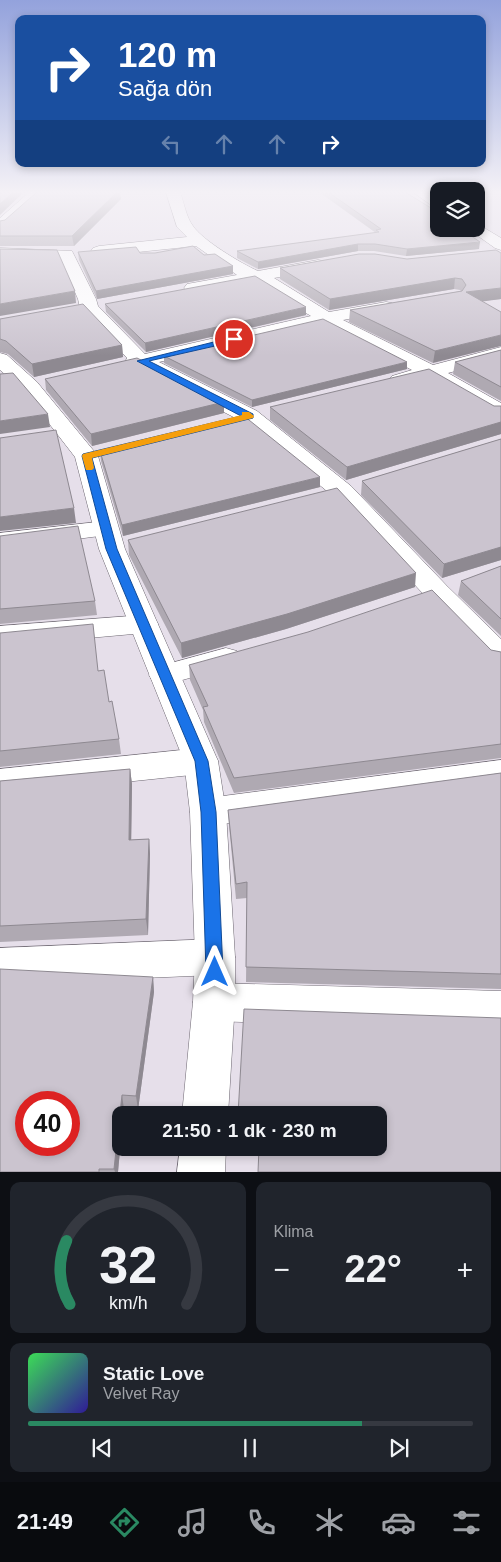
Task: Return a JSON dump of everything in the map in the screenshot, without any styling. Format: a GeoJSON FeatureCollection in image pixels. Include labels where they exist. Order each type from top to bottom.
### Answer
{"type":"FeatureCollection","features":[{"type":"Feature","properties":{"kind":"street"},"geometry":{"type":"LineString","coordinates":[[0,253],[66,254],[141,247]]}},
{"type":"Feature","properties":{"kind":"street"},"geometry":{"type":"LineString","coordinates":[[207,247],[243,271],[292,295],[340,326],[431,372],[501,412]]}},
{"type":"Feature","properties":{"kind":"street"},"geometry":{"type":"LineString","coordinates":[[482,255],[501,253]]}},
{"type":"Feature","properties":{"kind":"street"},"geometry":{"type":"LineString","coordinates":[[66,254],[87,299],[89,308],[141,361],[250,416],[342,491],[437,592],[501,656]]}},
{"type":"Feature","properties":{"kind":"street"},"geometry":{"type":"LineString","coordinates":[[173,292],[330,263]]}},
{"type":"Feature","properties":{"kind":"street"},"geometry":{"type":"LineString","coordinates":[[114,367],[326,318],[405,304]]}},
{"type":"Feature","properties":{"kind":"street"},"geometry":{"type":"LineString","coordinates":[[383,384],[501,353]]}},
{"type":"Feature","properties":{"kind":"street"},"geometry":{"type":"LineString","coordinates":[[0,359],[33,382],[76,444],[116,541],[144,624],[164,675],[202,761],[208,812],[215,957],[214,1002],[206,1106]]}},
{"type":"Feature","properties":{"kind":"street"},"geometry":{"type":"LineString","coordinates":[[0,379],[33,382]]}},
{"type":"Feature","properties":{"kind":"street"},"geometry":{"type":"LineString","coordinates":[[221,423],[278,409]]}},
{"type":"Feature","properties":{"kind":"street"},"geometry":{"type":"LineString","coordinates":[[313,498],[370,482]]}},
{"type":"Feature","properties":{"kind":"street"},"geometry":{"type":"LineString","coordinates":[[0,541],[116,541]]}},
{"type":"Feature","properties":{"kind":"street"},"geometry":{"type":"LineString","coordinates":[[409,601],[464,582]]}},
{"type":"Feature","properties":{"kind":"street"},"geometry":{"type":"LineString","coordinates":[[0,636],[144,624]]}},
{"type":"Feature","properties":{"kind":"street"},"geometry":{"type":"LineString","coordinates":[[164,675],[250,651]]}},
{"type":"Feature","properties":{"kind":"street"},"geometry":{"type":"LineString","coordinates":[[0,782],[202,761]]}},
{"type":"Feature","properties":{"kind":"street"},"geometry":{"type":"LineString","coordinates":[[208,812],[501,772]]}},
{"type":"Feature","properties":{"kind":"street"},"geometry":{"type":"LineString","coordinates":[[0,966],[215,957]]}},
{"type":"Feature","properties":{"kind":"street"},"geometry":{"type":"LineString","coordinates":[[214,1002],[501,1011]]}},
{"type":"Feature","properties":{"kind":"street"},"geometry":{"type":"LineString","coordinates":[[201,1172],[202,1156]]}},
{"type":"Feature","properties":{"kind":"building"},"geometry":{"type":"Polygon","coordinates":[[[136,247],[140,253],[155,253],[194,247],[204,255],[215,254],[233,266],[96,291],[78,252],[136,247]]]}},
{"type":"Feature","properties":{"kind":"building"},"geometry":{"type":"Polygon","coordinates":[[[269,247],[343,247],[258,262],[237,251],[269,247]]]}},
{"type":"Feature","properties":{"kind":"building"},"geometry":{"type":"Polygon","coordinates":[[[392,247],[431,247],[407,249],[392,247]]]}},
{"type":"Feature","properties":{"kind":"building"},"geometry":{"type":"Polygon","coordinates":[[[0,249],[57,250],[75,291],[0,304],[0,249]]]}},
{"type":"Feature","properties":{"kind":"building"},"geometry":{"type":"Polygon","coordinates":[[[496,250],[501,253],[501,288],[466,292],[501,312],[501,335],[435,351],[350,310],[462,291],[466,285],[462,279],[455,278],[330,299],[280,268],[359,254],[375,254],[407,259],[496,250]]]}},
{"type":"Feature","properties":{"kind":"building"},"geometry":{"type":"Polygon","coordinates":[[[255,276],[306,307],[145,343],[105,304],[255,276]]]}},
{"type":"Feature","properties":{"kind":"building"},"geometry":{"type":"Polygon","coordinates":[[[83,304],[122,345],[32,364],[6,341],[0,339],[0,319],[83,304]]]}},
{"type":"Feature","properties":{"kind":"building"},"geometry":{"type":"Polygon","coordinates":[[[323,319],[407,362],[252,400],[164,356],[323,319]]]}},
{"type":"Feature","properties":{"kind":"building"},"geometry":{"type":"Polygon","coordinates":[[[501,350],[501,387],[455,362],[501,350]]]}},
{"type":"Feature","properties":{"kind":"building"},"geometry":{"type":"Polygon","coordinates":[[[137,358],[224,402],[91,434],[45,379],[137,358]]]}},
{"type":"Feature","properties":{"kind":"building"},"geometry":{"type":"Polygon","coordinates":[[[429,369],[494,406],[501,406],[501,422],[347,467],[270,407],[429,369]]]}},
{"type":"Feature","properties":{"kind":"building"},"geometry":{"type":"Polygon","coordinates":[[[13,373],[48,414],[0,421],[0,374],[13,373]]]}},
{"type":"Feature","properties":{"kind":"building"},"geometry":{"type":"Polygon","coordinates":[[[244,416],[320,477],[122,525],[100,451],[244,416]]]}},
{"type":"Feature","properties":{"kind":"building"},"geometry":{"type":"Polygon","coordinates":[[[56,430],[74,508],[0,517],[0,438],[56,430]]]}},
{"type":"Feature","properties":{"kind":"building"},"geometry":{"type":"Polygon","coordinates":[[[501,439],[501,547],[444,564],[362,481],[501,439]]]}},
{"type":"Feature","properties":{"kind":"building"},"geometry":{"type":"Polygon","coordinates":[[[337,488],[416,573],[287,614],[181,643],[128,540],[337,488]]]}},
{"type":"Feature","properties":{"kind":"building"},"geometry":{"type":"Polygon","coordinates":[[[78,526],[95,601],[0,609],[0,536],[78,526]]]}},
{"type":"Feature","properties":{"kind":"building"},"geometry":{"type":"Polygon","coordinates":[[[501,566],[501,619],[461,581],[501,566]]]}},
{"type":"Feature","properties":{"kind":"building"},"geometry":{"type":"Polygon","coordinates":[[[432,590],[491,650],[501,652],[501,744],[234,778],[203,707],[208,706],[189,665],[308,632],[432,590]]]}},
{"type":"Feature","properties":{"kind":"building"},"geometry":{"type":"Polygon","coordinates":[[[93,624],[98,671],[104,670],[109,702],[112,701],[119,739],[0,751],[0,633],[93,624]]]}},
{"type":"Feature","properties":{"kind":"building"},"geometry":{"type":"Polygon","coordinates":[[[130,769],[129,840],[149,839],[146,919],[0,926],[0,781],[130,769]]]}},
{"type":"Feature","properties":{"kind":"building"},"geometry":{"type":"Polygon","coordinates":[[[501,773],[501,974],[246,967],[247,882],[236,884],[228,810],[501,773]]]}},
{"type":"Feature","properties":{"kind":"building"},"geometry":{"type":"Polygon","coordinates":[[[0,969],[153,977],[136,1096],[122,1095],[121,1106],[112,1106],[112,1156],[115,1156],[114,1169],[99,1169],[99,1172],[0,1172],[0,969]]]}},
{"type":"Feature","properties":{"kind":"building"},"geometry":{"type":"Polygon","coordinates":[[[244,1009],[501,1018],[501,1172],[258,1172],[259,1156],[387,1156],[387,1106],[239,1106],[244,1009]]]}},
{"type":"Feature","properties":{"kind":"slow traffic"},"geometry":{"type":"LineString","coordinates":[[89,468],[86,456],[250,416],[246,414]]}},
{"type":"Feature","properties":{"kind":"route"},"geometry":{"type":"LineString","coordinates":[[215,972],[208,812],[202,761],[112,549],[86,456],[250,416],[141,361],[234,339]]}}]}
